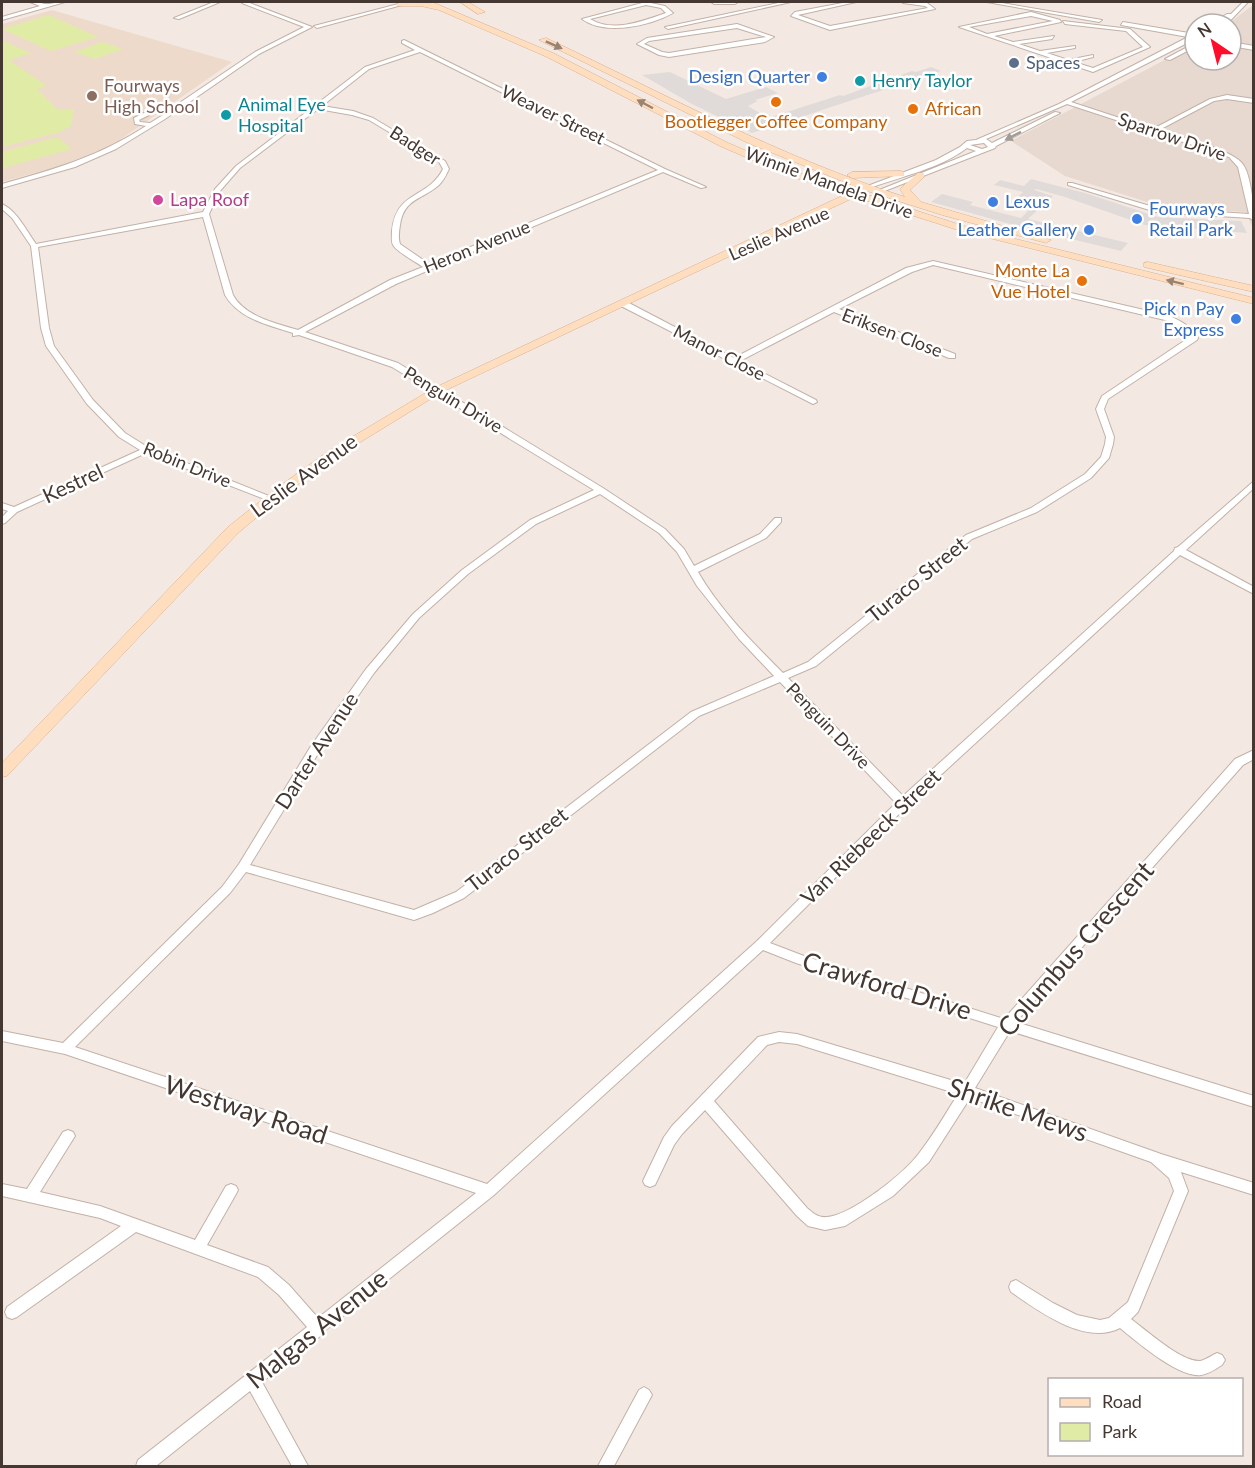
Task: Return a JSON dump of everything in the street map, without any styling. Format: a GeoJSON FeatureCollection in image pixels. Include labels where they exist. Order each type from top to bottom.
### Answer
{"type":"FeatureCollection","features":[{"type":"Feature","properties":{"kind":"main road","name":"Winnie Mandela Drive"},"geometry":{"type":"LineString","coordinates":[[427,2],[550,55],[723,144],[790,173],[990,237],[1254,301]]}},
{"type":"Feature","properties":{"kind":"main road"},"geometry":{"type":"LineString","coordinates":[[455,2],[484,14],[464,2]]}},
{"type":"Feature","properties":{"kind":"main road"},"geometry":{"type":"LineString","coordinates":[[396,3],[421,4],[449,10]]}},
{"type":"Feature","properties":{"kind":"main road","name":"Winnie Mandela Drive"},"geometry":{"type":"LineString","coordinates":[[531,34],[783,155],[868,187],[930,208],[1063,244],[1254,289]]}},
{"type":"Feature","properties":{"kind":"main road"},"geometry":{"type":"LineString","coordinates":[[783,155],[848,175],[866,177],[901,174]]}},
{"type":"Feature","properties":{"kind":"main road"},"geometry":{"type":"LineString","coordinates":[[921,175],[906,187],[906,193],[930,208]]}},
{"type":"Feature","properties":{"kind":"main road","name":"Leslie Avenue"},"geometry":{"type":"LineString","coordinates":[[677,276],[728,258],[840,207],[868,187]]}},
{"type":"Feature","properties":{"kind":"main road","name":"Leslie Avenue"},"geometry":{"type":"LineString","coordinates":[[2,772],[233,530],[270,498],[325,457],[386,418],[438,390],[624,304],[677,276],[858,196],[880,191]]}},
{"type":"Feature","properties":{"kind":"main road"},"geometry":{"type":"LineString","coordinates":[[840,207],[867,206],[967,235],[990,237]]}},
{"type":"Feature","properties":{"kind":"street"},"geometry":{"type":"LineString","coordinates":[[33,2],[46,6]]}},
{"type":"Feature","properties":{"kind":"street"},"geometry":{"type":"LineString","coordinates":[[2,19],[62,2]]}},
{"type":"Feature","properties":{"kind":"street"},"geometry":{"type":"LineString","coordinates":[[177,18],[218,2]]}},
{"type":"Feature","properties":{"kind":"street"},"geometry":{"type":"LineString","coordinates":[[244,2],[312,26]]}},
{"type":"Feature","properties":{"kind":"street"},"geometry":{"type":"LineString","coordinates":[[2,186],[80,163],[114,148],[273,42],[312,26],[396,3],[410,2]]}},
{"type":"Feature","properties":{"kind":"street"},"geometry":{"type":"LineString","coordinates":[[714,2],[735,2]]}},
{"type":"Feature","properties":{"kind":"street"},"geometry":{"type":"LineString","coordinates":[[668,27],[788,2]]}},
{"type":"Feature","properties":{"kind":"street"},"geometry":{"type":"LineString","coordinates":[[807,2],[824,8]]}},
{"type":"Feature","properties":{"kind":"street"},"geometry":{"type":"LineString","coordinates":[[818,2],[831,6]]}},
{"type":"Feature","properties":{"kind":"street"},"geometry":{"type":"LineString","coordinates":[[853,2],[797,13],[794,16],[827,28],[932,9],[927,5],[905,2]]}},
{"type":"Feature","properties":{"kind":"street"},"geometry":{"type":"LineString","coordinates":[[990,2],[1183,35]]}},
{"type":"Feature","properties":{"kind":"street"},"geometry":{"type":"LineString","coordinates":[[646,3],[663,7],[671,12],[653,18],[607,28],[585,19],[646,3]]}},
{"type":"Feature","properties":{"kind":"street"},"geometry":{"type":"LineString","coordinates":[[1031,14],[1061,21],[1128,30],[1147,46],[1095,70],[986,36],[962,27],[1031,14]]}},
{"type":"Feature","properties":{"kind":"street"},"geometry":{"type":"LineString","coordinates":[[1061,21],[1065,14]]}},
{"type":"Feature","properties":{"kind":"street"},"geometry":{"type":"LineString","coordinates":[[986,36],[1061,21],[1073,16]]}},
{"type":"Feature","properties":{"kind":"street"},"geometry":{"type":"LineString","coordinates":[[653,18],[694,33]]}},
{"type":"Feature","properties":{"kind":"street"},"geometry":{"type":"LineString","coordinates":[[646,20],[686,34]]}},
{"type":"Feature","properties":{"kind":"street"},"geometry":{"type":"LineString","coordinates":[[741,26],[771,37],[765,40],[669,55],[661,54],[640,44],[694,33],[741,26]]}},
{"type":"Feature","properties":{"kind":"street"},"geometry":{"type":"LineString","coordinates":[[1012,44],[1052,37]]}},
{"type":"Feature","properties":{"kind":"street","name":"Weaver Street"},"geometry":{"type":"LineString","coordinates":[[404,42],[663,170],[703,187]]}},
{"type":"Feature","properties":{"kind":"street"},"geometry":{"type":"LineString","coordinates":[[979,140],[993,145],[1183,43]]}},
{"type":"Feature","properties":{"kind":"street"},"geometry":{"type":"LineString","coordinates":[[1039,53],[1073,47]]}},
{"type":"Feature","properties":{"kind":"street"},"geometry":{"type":"LineString","coordinates":[[34,246],[206,214],[217,190],[238,167],[370,66],[420,50]]}},
{"type":"Feature","properties":{"kind":"street"},"geometry":{"type":"LineString","coordinates":[[979,140],[1067,105],[1183,51]]}},
{"type":"Feature","properties":{"kind":"street"},"geometry":{"type":"LineString","coordinates":[[1067,62],[1090,56]]}},
{"type":"Feature","properties":{"kind":"street"},"geometry":{"type":"LineString","coordinates":[[1155,130],[1212,100],[1227,97],[1254,101]]}},
{"type":"Feature","properties":{"kind":"street","name":"Sparrow Drive"},"geometry":{"type":"LineString","coordinates":[[1067,105],[1155,130],[1222,152],[1236,160],[1241,166],[1253,218]]}},
{"type":"Feature","properties":{"kind":"street","name":"Badger"},"geometry":{"type":"LineString","coordinates":[[319,107],[371,119],[442,160],[446,169],[440,179],[407,201],[397,218],[397,246],[428,267]]}},
{"type":"Feature","properties":{"kind":"street"},"geometry":{"type":"LineString","coordinates":[[149,125],[137,123],[136,119],[150,110],[173,109]]}},
{"type":"Feature","properties":{"kind":"street","name":"Leslie Avenue"},"geometry":{"type":"LineString","coordinates":[[868,187],[948,157],[967,146],[969,142],[979,140]]}},
{"type":"Feature","properties":{"kind":"street","name":"Leslie Avenue"},"geometry":{"type":"LineString","coordinates":[[880,191],[992,149],[993,145]]}},
{"type":"Feature","properties":{"kind":"street"},"geometry":{"type":"LineString","coordinates":[[967,146],[982,151]]}},
{"type":"Feature","properties":{"kind":"street","name":"Heron Avenue"},"geometry":{"type":"LineString","coordinates":[[296,334],[393,282],[663,170]]}},
{"type":"Feature","properties":{"kind":"street"},"geometry":{"type":"LineString","coordinates":[[1070,184],[1156,210],[1253,218]]}},
{"type":"Feature","properties":{"kind":"street","name":"Robin Drive"},"geometry":{"type":"LineString","coordinates":[[2,206],[14,217],[34,246],[43,318],[50,346],[90,402],[122,435],[146,450],[270,498]]}},
{"type":"Feature","properties":{"kind":"street","name":"Penguin Drive"},"geometry":{"type":"LineString","coordinates":[[206,214],[229,295],[234,304],[250,316],[296,334],[386,362],[438,390],[662,531],[681,551],[706,593],[731,624],[903,803]]}},
{"type":"Feature","properties":{"kind":"street","name":"Turaco Street"},"geometry":{"type":"LineString","coordinates":[[243,867],[414,915],[460,895],[695,714],[746,691],[783,679],[813,664],[969,537],[1034,510],[1088,476],[1105,458],[1110,437],[1100,409],[1105,398],[1194,338],[1190,330],[1182,324],[1167,318],[933,263],[909,270],[735,361]]}},
{"type":"Feature","properties":{"kind":"street","name":"Manor Close"},"geometry":{"type":"LineString","coordinates":[[624,304],[813,402]]}},
{"type":"Feature","properties":{"kind":"street","name":"Eriksen Close"},"geometry":{"type":"LineString","coordinates":[[832,309],[952,356]]}},
{"type":"Feature","properties":{"kind":"street","name":"Kestrel"},"geometry":{"type":"LineString","coordinates":[[2,521],[14,510],[146,450]]}},
{"type":"Feature","properties":{"kind":"street","name":"Van Riebeeck Street"},"geometry":{"type":"LineString","coordinates":[[489,1191],[761,944],[903,803],[1254,483]]}},
{"type":"Feature","properties":{"kind":"street","name":"Darter Avenue"},"geometry":{"type":"LineString","coordinates":[[65,1049],[226,890],[243,867],[315,749],[370,671],[416,616],[465,572],[533,522],[600,490]]}},
{"type":"Feature","properties":{"kind":"street"},"geometry":{"type":"LineString","coordinates":[[2,506],[14,510]]}},
{"type":"Feature","properties":{"kind":"street"},"geometry":{"type":"LineString","coordinates":[[693,571],[765,535],[777,520]]}},
{"type":"Feature","properties":{"kind":"street"},"geometry":{"type":"LineString","coordinates":[[1178,550],[1254,591]]}},
{"type":"Feature","properties":{"kind":"street","name":"Columbus Crescent"},"geometry":{"type":"LineString","coordinates":[[706,1101],[802,1212],[813,1221],[825,1224],[845,1220],[888,1192],[924,1158],[968,1091],[1007,1024],[1239,762],[1254,754]]}},
{"type":"Feature","properties":{"kind":"street","name":"Crawford Drive"},"geometry":{"type":"LineString","coordinates":[[761,944],[800,960],[1254,1102]]}},
{"type":"Feature","properties":{"kind":"street","name":"Westway Road"},"geometry":{"type":"LineString","coordinates":[[2,1036],[65,1049],[489,1191]]}},
{"type":"Feature","properties":{"kind":"street","name":"Shrike Mews"},"geometry":{"type":"LineString","coordinates":[[650,1181],[669,1141],[745,1058],[763,1041],[779,1037],[797,1039],[968,1091],[1156,1158],[1175,1174],[1180,1191],[1133,1307],[1120,1319]]}},
{"type":"Feature","properties":{"kind":"street"},"geometry":{"type":"LineString","coordinates":[[30,1196],[68,1136]]}},
{"type":"Feature","properties":{"kind":"street"},"geometry":{"type":"LineString","coordinates":[[1156,1158],[1254,1189]]}},
{"type":"Feature","properties":{"kind":"street"},"geometry":{"type":"LineString","coordinates":[[2,1190],[100,1212],[268,1276],[284,1290],[318,1329]]}},
{"type":"Feature","properties":{"kind":"street"},"geometry":{"type":"LineString","coordinates":[[198,1248],[231,1190]]}},
{"type":"Feature","properties":{"kind":"street","name":"Malgas Avenue"},"geometry":{"type":"LineString","coordinates":[[144,1467],[489,1191]]}},
{"type":"Feature","properties":{"kind":"street"},"geometry":{"type":"LineString","coordinates":[[12,1312],[134,1225]]}},
{"type":"Feature","properties":{"kind":"street"},"geometry":{"type":"LineString","coordinates":[[1016,1287],[1050,1310],[1082,1324],[1108,1326],[1120,1319],[1167,1353],[1191,1367],[1200,1368],[1217,1360]]}},
{"type":"Feature","properties":{"kind":"street"},"geometry":{"type":"LineString","coordinates":[[253,1380],[300,1467]]}},
{"type":"Feature","properties":{"kind":"street"},"geometry":{"type":"LineString","coordinates":[[606,1467],[644,1395]]}},
{"type":"Feature","properties":{"kind":"shaded area"},"geometry":{"type":"Polygon","coordinates":[[[1253,5],[1253,228],[1245,212],[1163,207],[1065,176],[1011,141],[1183,50],[1183,72],[1243,72],[1243,13],[1253,5]]]}},
{"type":"Feature","properties":{"kind":"shaded area","name":"Fourways High School"},"geometry":{"type":"Polygon","coordinates":[[[52,10],[232,62],[111,146],[60,166],[2,182],[2,24],[52,10]]]}},
{"type":"Feature","properties":{"kind":"shaded area"},"geometry":{"type":"Polygon","coordinates":[[[931,67],[941,71],[752,133],[692,104],[642,75],[670,72],[726,99],[766,87],[778,93],[755,100],[758,101],[748,106],[768,118],[840,95],[843,96],[912,71],[916,72],[931,67]]]}},
{"type":"Feature","properties":{"kind":"shaded area"},"geometry":{"type":"Polygon","coordinates":[[[1031,179],[1085,193],[1158,217],[1241,221],[1247,233],[1145,225],[1065,197],[1034,190],[1053,196],[1028,219],[1128,243],[1121,251],[931,202],[942,194],[973,202],[970,205],[1021,218],[1032,207],[1013,201],[1023,192],[994,185],[1000,180],[1024,186],[1031,179]]]}},
{"type":"Feature","properties":{"kind":"green space"},"geometry":{"type":"Polygon","coordinates":[[[49,15],[98,37],[51,51],[2,29],[49,15]]]}},
{"type":"Feature","properties":{"kind":"green space"},"geometry":{"type":"Polygon","coordinates":[[[2,41],[31,53],[9,60],[47,86],[37,89],[58,110],[74,109],[71,126],[60,132],[2,147],[2,41]]]}},
{"type":"Feature","properties":{"kind":"green space"},"geometry":{"type":"Polygon","coordinates":[[[102,42],[123,49],[95,59],[74,52],[102,42]]]}},
{"type":"Feature","properties":{"kind":"green space"},"geometry":{"type":"Polygon","coordinates":[[[57,137],[72,149],[2,168],[2,152],[57,137]]]}},
{"type":"Feature","properties":{"kind":"place","name":"Spaces"},"geometry":{"type":"Point","coordinates":[1014,63]}},
{"type":"Feature","properties":{"kind":"place","name":"Design Quarter"},"geometry":{"type":"Point","coordinates":[822,77]}},
{"type":"Feature","properties":{"kind":"place","name":"Henry Taylor"},"geometry":{"type":"Point","coordinates":[860,81]}},
{"type":"Feature","properties":{"kind":"place","name":"Fourways High School"},"geometry":{"type":"Point","coordinates":[92,96]}},
{"type":"Feature","properties":{"kind":"place","name":"Bootlegger Coffee Company"},"geometry":{"type":"Point","coordinates":[776,102]}},
{"type":"Feature","properties":{"kind":"place","name":"African"},"geometry":{"type":"Point","coordinates":[913,109]}},
{"type":"Feature","properties":{"kind":"place","name":"Animal Eye Hospital"},"geometry":{"type":"Point","coordinates":[226,115]}},
{"type":"Feature","properties":{"kind":"place","name":"Lapa Roof"},"geometry":{"type":"Point","coordinates":[158,200]}},
{"type":"Feature","properties":{"kind":"place","name":"Lexus"},"geometry":{"type":"Point","coordinates":[993,202]}},
{"type":"Feature","properties":{"kind":"place","name":"Fourways Retail Park"},"geometry":{"type":"Point","coordinates":[1137,219]}},
{"type":"Feature","properties":{"kind":"place","name":"Leather Gallery"},"geometry":{"type":"Point","coordinates":[1089,230]}},
{"type":"Feature","properties":{"kind":"place","name":"Monte La Vue Hotel"},"geometry":{"type":"Point","coordinates":[1082,281]}},
{"type":"Feature","properties":{"kind":"place","name":"Pick n Pay Express"},"geometry":{"type":"Point","coordinates":[1236,319]}}]}
